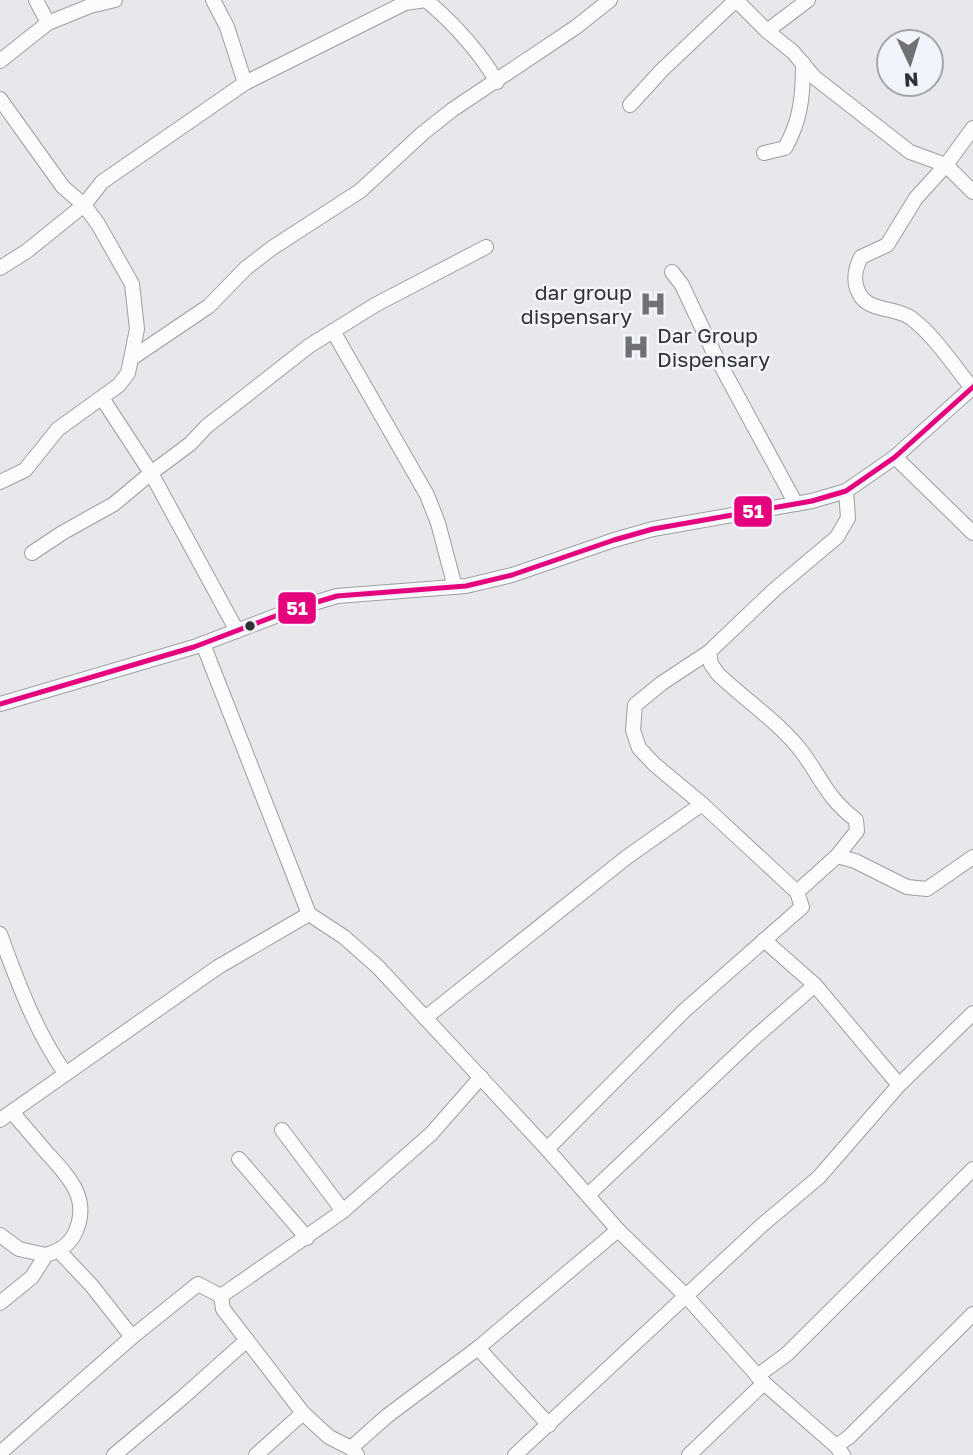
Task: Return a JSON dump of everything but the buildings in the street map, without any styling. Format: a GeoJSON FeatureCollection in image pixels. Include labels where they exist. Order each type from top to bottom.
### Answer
{"type":"FeatureCollection","features":[{"type":"Feature","properties":{"kind":"street"},"geometry":{"type":"LineString","coordinates":[[36,0],[48,23]]}},
{"type":"Feature","properties":{"kind":"street"},"geometry":{"type":"LineString","coordinates":[[0,61],[48,23],[90,6],[115,0]]}},
{"type":"Feature","properties":{"kind":"street"},"geometry":{"type":"LineString","coordinates":[[213,0],[227,27],[245,83]]}},
{"type":"Feature","properties":{"kind":"street"},"geometry":{"type":"LineString","coordinates":[[0,268],[27,251],[84,205],[102,182],[245,83],[405,3],[426,0],[452,24],[497,82]]}},
{"type":"Feature","properties":{"kind":"street"},"geometry":{"type":"LineString","coordinates":[[132,358],[209,306],[246,268],[299,229],[360,191],[442,118],[576,27],[610,0]]}},
{"type":"Feature","properties":{"kind":"street"},"geometry":{"type":"LineString","coordinates":[[629,105],[736,0],[793,52],[814,77],[910,152],[946,165],[973,192]]}},
{"type":"Feature","properties":{"kind":"street"},"geometry":{"type":"LineString","coordinates":[[767,31],[808,0]]}},
{"type":"Feature","properties":{"kind":"street"},"geometry":{"type":"LineString","coordinates":[[764,153],[785,148],[794,132],[802,104],[803,63]]}},
{"type":"Feature","properties":{"kind":"street"},"geometry":{"type":"LineString","coordinates":[[0,99],[63,187],[84,205],[98,224],[132,284],[137,329],[132,358],[124,379],[109,394],[58,429],[25,470],[0,482]]}},
{"type":"Feature","properties":{"kind":"street"},"geometry":{"type":"LineString","coordinates":[[0,704],[203,644],[294,609],[337,596],[456,587],[512,575],[653,529],[796,504],[846,491],[895,457],[972,387],[910,317],[864,300],[855,280],[861,257],[887,244],[916,198],[946,165],[973,128]]}},
{"type":"Feature","properties":{"kind":"street"},"geometry":{"type":"LineString","coordinates":[[32,553],[114,504],[190,444],[206,426],[281,366],[332,331],[375,305],[486,247]]}},
{"type":"Feature","properties":{"kind":"street"},"geometry":{"type":"LineString","coordinates":[[672,272],[682,285],[713,351],[796,504]]}},
{"type":"Feature","properties":{"kind":"street"},"geometry":{"type":"LineString","coordinates":[[332,331],[427,495],[456,587]]}},
{"type":"Feature","properties":{"kind":"street"},"geometry":{"type":"LineString","coordinates":[[102,398],[151,473],[237,631]]}},
{"type":"Feature","properties":{"kind":"street"},"geometry":{"type":"LineString","coordinates":[[895,457],[973,533]]}},
{"type":"Feature","properties":{"kind":"street"},"geometry":{"type":"LineString","coordinates":[[547,1149],[685,1010],[802,907],[797,892],[639,748],[633,730],[633,709],[638,701],[654,689],[709,652],[774,590],[837,537],[848,518],[846,491]]}},
{"type":"Feature","properties":{"kind":"street"},"geometry":{"type":"LineString","coordinates":[[203,644],[309,914],[331,927],[359,950],[481,1077],[618,1230],[687,1297],[761,1380],[841,1453],[849,1437],[973,1314]]}},
{"type":"Feature","properties":{"kind":"street"},"geometry":{"type":"LineString","coordinates":[[709,652],[711,664],[718,674],[783,731],[802,752],[839,807],[856,820],[857,831],[836,856],[797,892]]}},
{"type":"Feature","properties":{"kind":"street"},"geometry":{"type":"LineString","coordinates":[[425,1018],[627,857],[702,804]]}},
{"type":"Feature","properties":{"kind":"street"},"geometry":{"type":"LineString","coordinates":[[836,856],[855,861],[907,887],[926,889],[973,857]]}},
{"type":"Feature","properties":{"kind":"street"},"geometry":{"type":"LineString","coordinates":[[0,1303],[32,1278],[52,1253],[72,1238],[81,1220],[74,1184],[6,1116],[218,967],[309,914]]}},
{"type":"Feature","properties":{"kind":"street"},"geometry":{"type":"LineString","coordinates":[[0,934],[45,1041],[65,1073]]}},
{"type":"Feature","properties":{"kind":"street"},"geometry":{"type":"LineString","coordinates":[[764,940],[815,985],[899,1085]]}},
{"type":"Feature","properties":{"kind":"street"},"geometry":{"type":"LineString","coordinates":[[588,1195],[753,1039],[815,985]]}},
{"type":"Feature","properties":{"kind":"street"},"geometry":{"type":"LineString","coordinates":[[515,1455],[761,1226],[819,1177],[899,1085],[973,1013]]}},
{"type":"Feature","properties":{"kind":"street"},"geometry":{"type":"LineString","coordinates":[[221,1296],[343,1211],[431,1134],[481,1077]]}},
{"type":"Feature","properties":{"kind":"street"},"geometry":{"type":"LineString","coordinates":[[282,1130],[343,1211]]}},
{"type":"Feature","properties":{"kind":"street"},"geometry":{"type":"LineString","coordinates":[[239,1159],[307,1238]]}},
{"type":"Feature","properties":{"kind":"street"},"geometry":{"type":"LineString","coordinates":[[689,1455],[973,1170]]}},
{"type":"Feature","properties":{"kind":"street"},"geometry":{"type":"LineString","coordinates":[[221,1296],[223,1309],[303,1413],[329,1437],[354,1452],[387,1416],[478,1348],[618,1230]]}},
{"type":"Feature","properties":{"kind":"street"},"geometry":{"type":"LineString","coordinates":[[0,1235],[19,1249],[52,1253],[92,1286],[132,1337]]}},
{"type":"Feature","properties":{"kind":"street"},"geometry":{"type":"LineString","coordinates":[[0,1453],[132,1337],[198,1284],[221,1296]]}},
{"type":"Feature","properties":{"kind":"street"},"geometry":{"type":"LineString","coordinates":[[114,1455],[247,1340]]}},
{"type":"Feature","properties":{"kind":"street"},"geometry":{"type":"LineString","coordinates":[[478,1348],[549,1424]]}},
{"type":"Feature","properties":{"kind":"street"},"geometry":{"type":"LineString","coordinates":[[256,1455],[303,1413]]}},
{"type":"Feature","properties":{"kind":"transit line","name":"51"},"geometry":{"type":"LineString","coordinates":[[0,704],[194,647],[294,609],[337,596],[466,586],[512,575],[653,529],[812,501],[846,491],[895,457],[973,387]]}},
{"type":"Feature","properties":{"kind":"place","name":"dar group dispensary"},"geometry":{"type":"Point","coordinates":[653,304]}},
{"type":"Feature","properties":{"kind":"place","name":"Dar Group Dispensary"},"geometry":{"type":"Point","coordinates":[636,347]}}]}
